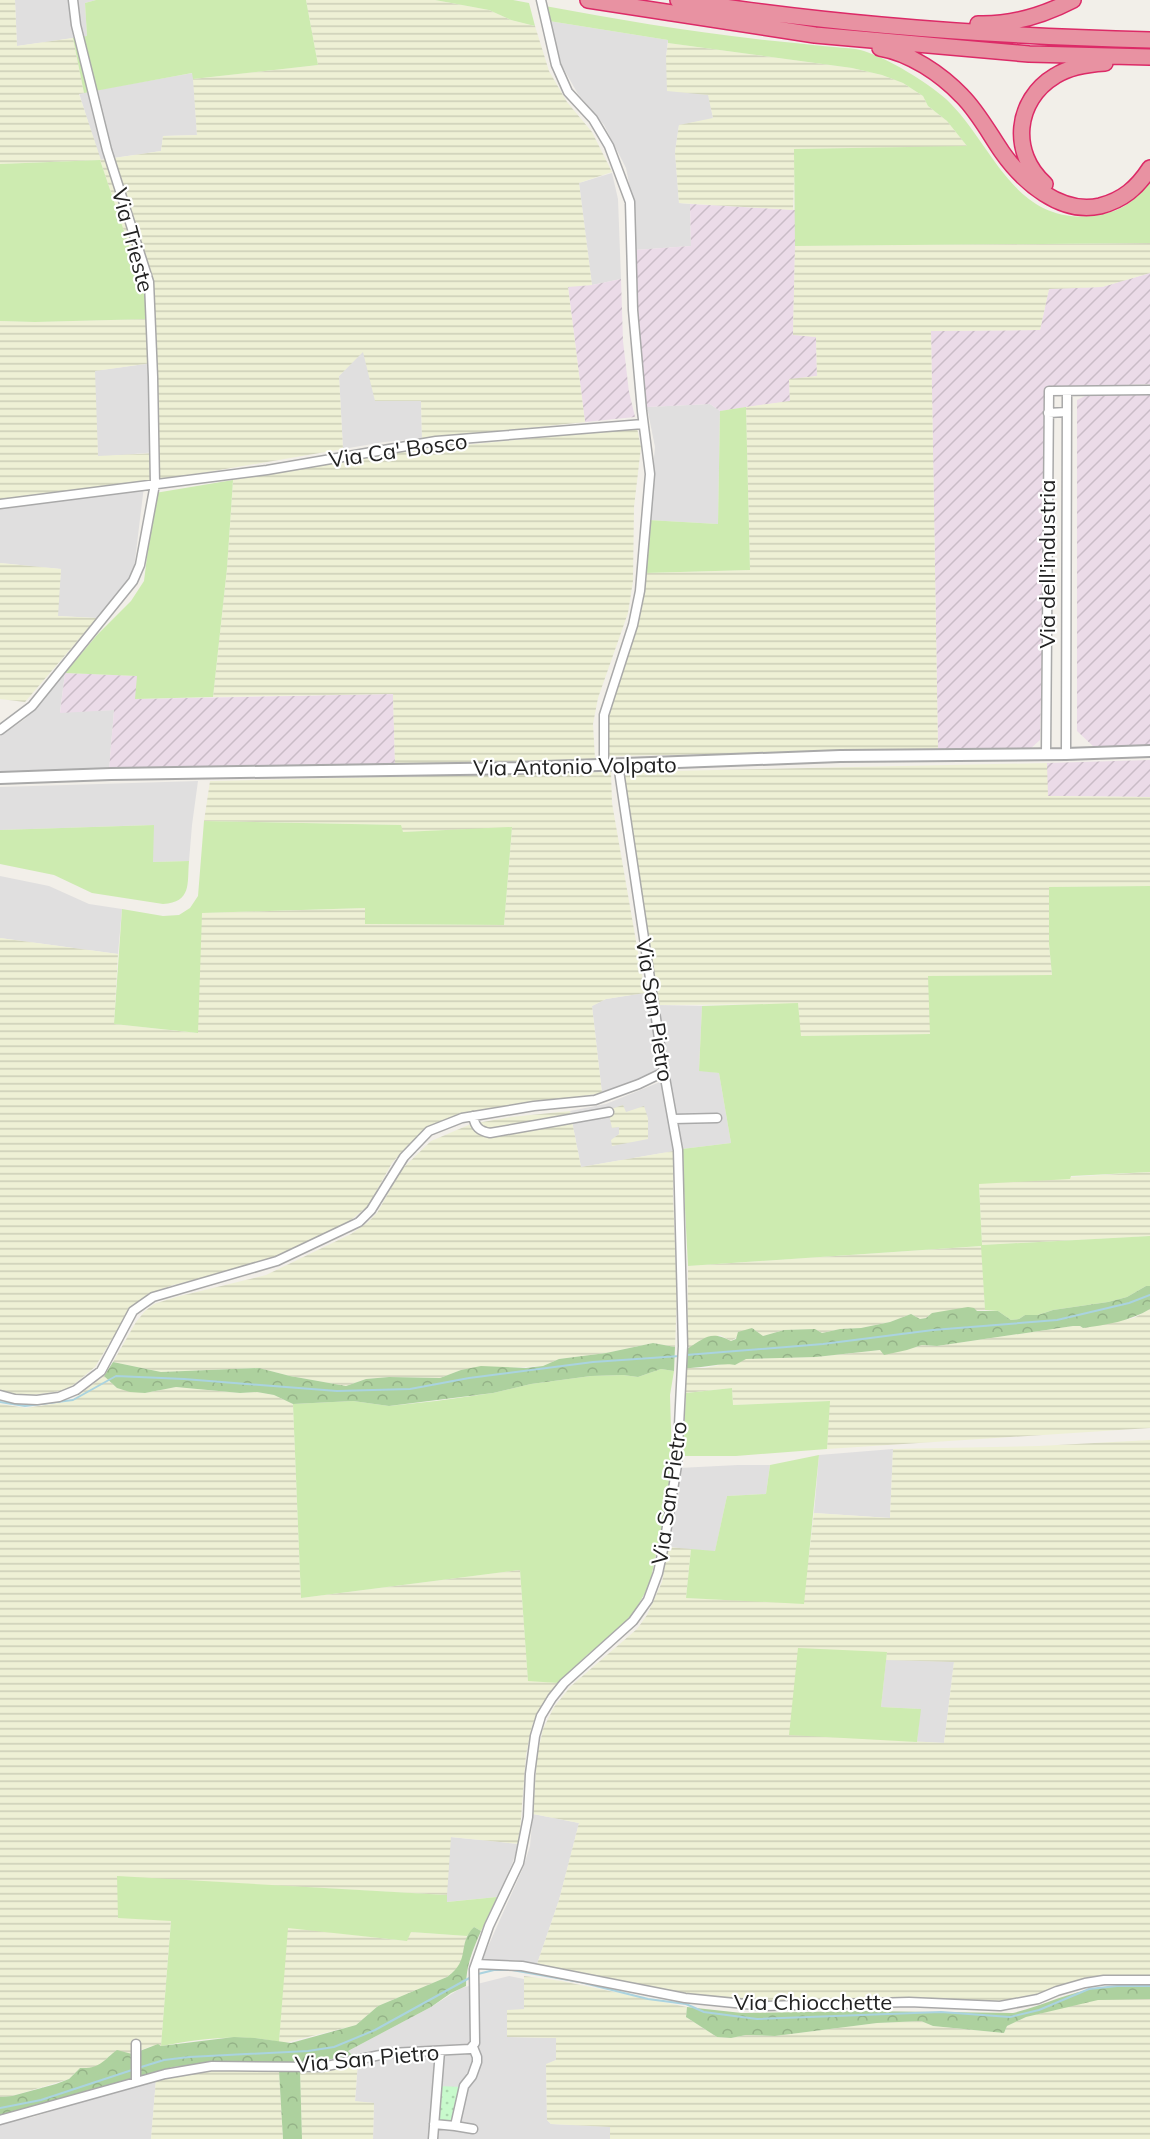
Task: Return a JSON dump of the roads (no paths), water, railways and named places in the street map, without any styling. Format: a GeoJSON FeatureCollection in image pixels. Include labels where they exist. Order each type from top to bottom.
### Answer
{"type":"FeatureCollection","features":[{"type":"Feature","properties":{"kind":"highway"},"geometry":{"type":"LineString","coordinates":[[588,0],[815,35],[887,49],[911,58],[962,95],[1003,153],[1025,178],[1052,198],[1067,204],[1093,207],[1118,200],[1140,183],[1150,168]]}},
{"type":"Feature","properties":{"kind":"highway"},"geometry":{"type":"LineString","coordinates":[[678,0],[810,18],[960,32],[1150,40]]}},
{"type":"Feature","properties":{"kind":"highway"},"geometry":{"type":"LineString","coordinates":[[810,18],[992,24],[1049,11],[1073,0]]}},
{"type":"Feature","properties":{"kind":"highway"},"geometry":{"type":"LineString","coordinates":[[815,35],[1029,54],[1150,57]]}},
{"type":"Feature","properties":{"kind":"highway"},"geometry":{"type":"LineString","coordinates":[[1150,57],[1090,65],[1056,75],[1042,85],[1031,98],[1024,112],[1021,131],[1023,150],[1035,175],[1051,189],[1071,199],[1101,198],[1120,190],[1136,177],[1150,154]]}},
{"type":"Feature","properties":{"kind":"street","name":"Via Trieste"},"geometry":{"type":"LineString","coordinates":[[0,730],[32,706],[133,581],[140,566],[154,484],[149,282],[107,150],[76,25],[73,0]]}},
{"type":"Feature","properties":{"kind":"street"},"geometry":{"type":"LineString","coordinates":[[541,0],[556,64],[568,92],[593,119],[609,146],[630,202],[633,310],[643,424],[650,474],[640,591],[633,625],[604,715],[604,765]]}},
{"type":"Feature","properties":{"kind":"street","name":"Via dell'industria"},"geometry":{"type":"LineString","coordinates":[[1046,754],[1049,391],[1150,390]]}},
{"type":"Feature","properties":{"kind":"street","name":"Via dell'industria"},"geometry":{"type":"LineString","coordinates":[[1066,754],[1067,392]]}},
{"type":"Feature","properties":{"kind":"street"},"geometry":{"type":"LineString","coordinates":[[1048,413],[1067,412]]}},
{"type":"Feature","properties":{"kind":"street","name":"Via Ca' Bosco"},"geometry":{"type":"LineString","coordinates":[[154,484],[267,470],[436,441],[643,424]]}},
{"type":"Feature","properties":{"kind":"street"},"geometry":{"type":"LineString","coordinates":[[0,504],[154,484]]}},
{"type":"Feature","properties":{"kind":"street","name":"Via Antonio Volpato"},"geometry":{"type":"LineString","coordinates":[[0,778],[111,774],[519,768],[840,756],[1150,751]]}},
{"type":"Feature","properties":{"kind":"street","name":"Via San Pietro"},"geometry":{"type":"LineString","coordinates":[[0,2120],[136,2078],[212,2066],[322,2067],[390,2053],[470,2049],[475,2043],[475,1966],[489,1926],[519,1863],[528,1816],[535,1736],[541,1716],[564,1683],[633,1621],[648,1600],[658,1573],[677,1465],[683,1346],[678,1150],[664,1072],[618,764]]}},
{"type":"Feature","properties":{"kind":"street"},"geometry":{"type":"LineString","coordinates":[[0,1395],[15,1399],[37,1400],[59,1397],[76,1390],[102,1371],[133,1311],[153,1297],[277,1261],[359,1222],[372,1210],[404,1157],[429,1131],[462,1118],[534,1106],[595,1100],[664,1072]]}},
{"type":"Feature","properties":{"kind":"street"},"geometry":{"type":"LineString","coordinates":[[473,1116],[475,1125],[480,1130],[490,1133],[609,1112]]}},
{"type":"Feature","properties":{"kind":"street"},"geometry":{"type":"LineString","coordinates":[[673,1119],[715,1119]]}},
{"type":"Feature","properties":{"kind":"street","name":"Via Chiocchette"},"geometry":{"type":"LineString","coordinates":[[475,1966],[522,1966],[685,1998],[765,2006],[909,2002],[999,2006],[1038,1999],[1085,1983],[1104,1980],[1150,1980]]}},
{"type":"Feature","properties":{"kind":"street"},"geometry":{"type":"LineString","coordinates":[[136,2044],[136,2078]]}},
{"type":"Feature","properties":{"kind":"street"},"geometry":{"type":"LineString","coordinates":[[454,2126],[464,2086],[472,2076],[477,2062],[473,2047]]}},
{"type":"Feature","properties":{"kind":"street"},"geometry":{"type":"LineString","coordinates":[[433,2139],[440,2051]]}},
{"type":"Feature","properties":{"kind":"street"},"geometry":{"type":"LineString","coordinates":[[434,2124],[473,2129]]}},
{"type":"Feature","properties":{"kind":"waterway"},"geometry":{"type":"LineString","coordinates":[[686,1355],[823,1344],[933,1330],[1057,1320],[1129,1303],[1150,1295]]}},
{"type":"Feature","properties":{"kind":"waterway"},"geometry":{"type":"LineString","coordinates":[[0,1402],[25,1406],[73,1400],[116,1376],[337,1391],[410,1389],[469,1378],[593,1362],[680,1356]]}},
{"type":"Feature","properties":{"kind":"waterway"},"geometry":{"type":"LineString","coordinates":[[478,1974],[494,1970],[512,1970],[580,1982],[648,1999],[686,2004],[704,2012],[757,2019],[941,2012],[1010,2017],[1039,2010],[1089,1989],[1150,1986]]}},
{"type":"Feature","properties":{"kind":"waterway"},"geometry":{"type":"LineString","coordinates":[[138,2068],[164,2060],[189,2057],[308,2051],[334,2047],[375,2030],[473,1976]]}},
{"type":"Feature","properties":{"kind":"waterway"},"geometry":{"type":"LineString","coordinates":[[0,2108],[41,2100],[132,2070]]}}]}
